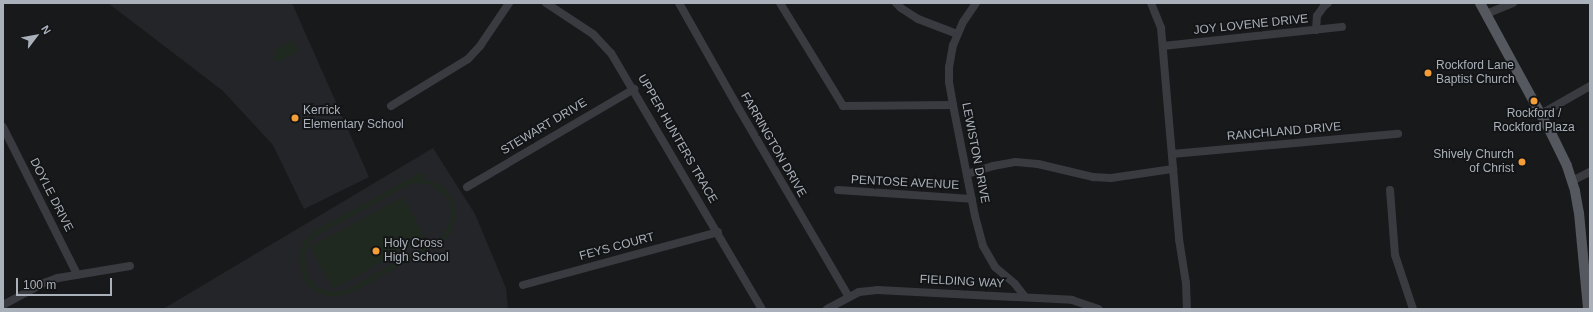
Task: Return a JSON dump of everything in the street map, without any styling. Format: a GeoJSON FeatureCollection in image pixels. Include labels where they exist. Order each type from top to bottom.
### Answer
{"type":"FeatureCollection","features":[{"type":"Feature","properties":{"kind":"main road"},"geometry":{"type":"LineString","coordinates":[[1480,3],[1541,114],[1567,166],[1572,181],[1587,250],[1588,309]]}},
{"type":"Feature","properties":{"kind":"street"},"geometry":{"type":"LineString","coordinates":[[391,106],[468,59],[480,46],[509,3]]}},
{"type":"Feature","properties":{"kind":"street","name":"UPPER HUNTERS TRACE"},"geometry":{"type":"LineString","coordinates":[[546,3],[587,30],[602,42],[616,59],[762,309]]}},
{"type":"Feature","properties":{"kind":"street","name":"FARRINGTON DRIVE"},"geometry":{"type":"LineString","coordinates":[[679,3],[738,109],[849,297]]}},
{"type":"Feature","properties":{"kind":"street"},"geometry":{"type":"LineString","coordinates":[[780,3],[843,106],[953,105]]}},
{"type":"Feature","properties":{"kind":"street"},"geometry":{"type":"LineString","coordinates":[[896,3],[918,19],[957,34]]}},
{"type":"Feature","properties":{"kind":"street","name":"LEWISTON DRIVE"},"geometry":{"type":"LineString","coordinates":[[976,3],[957,34],[949,67],[949,82],[978,230],[990,260],[1025,297]]}},
{"type":"Feature","properties":{"kind":"street"},"geometry":{"type":"LineString","coordinates":[[1151,3],[1158,17],[1163,46],[1173,169],[1187,309]]}},
{"type":"Feature","properties":{"kind":"street"},"geometry":{"type":"LineString","coordinates":[[1316,30],[1317,16],[1328,3]]}},
{"type":"Feature","properties":{"kind":"street"},"geometry":{"type":"LineString","coordinates":[[1486,14],[1513,3]]}},
{"type":"Feature","properties":{"kind":"street","name":"JOY LOVENE DRIVE"},"geometry":{"type":"LineString","coordinates":[[1163,46],[1342,27]]}},
{"type":"Feature","properties":{"kind":"street"},"geometry":{"type":"LineString","coordinates":[[1541,114],[1590,86]]}},
{"type":"Feature","properties":{"kind":"street","name":"STEWART DRIVE"},"geometry":{"type":"LineString","coordinates":[[467,187],[634,89]]}},
{"type":"Feature","properties":{"kind":"street","name":"DOYLE DRIVE"},"geometry":{"type":"LineString","coordinates":[[3,127],[78,274]]}},
{"type":"Feature","properties":{"kind":"street","name":"RANCHLAND DRIVE"},"geometry":{"type":"LineString","coordinates":[[1172,154],[1398,134]]}},
{"type":"Feature","properties":{"kind":"street"},"geometry":{"type":"LineString","coordinates":[[967,174],[993,166],[1015,162],[1038,164],[1093,177],[1111,178],[1173,169]]}},
{"type":"Feature","properties":{"kind":"street"},"geometry":{"type":"LineString","coordinates":[[1572,181],[1590,172]]}},
{"type":"Feature","properties":{"kind":"street","name":"PENTOSE AVENUE"},"geometry":{"type":"LineString","coordinates":[[838,190],[972,199]]}},
{"type":"Feature","properties":{"kind":"street"},"geometry":{"type":"LineString","coordinates":[[1390,190],[1395,255],[1413,309]]}},
{"type":"Feature","properties":{"kind":"street","name":"FEYS COURT"},"geometry":{"type":"LineString","coordinates":[[523,285],[718,232]]}},
{"type":"Feature","properties":{"kind":"street"},"geometry":{"type":"LineString","coordinates":[[3,305],[44,283],[58,278],[130,266]]}},
{"type":"Feature","properties":{"kind":"street","name":"FIELDING WAY"},"geometry":{"type":"LineString","coordinates":[[827,309],[859,292],[877,290],[1072,300],[1098,309]]}},
{"type":"Feature","properties":{"kind":"shaded area","name":"Kerrick Elementary School"},"geometry":{"type":"Polygon","coordinates":[[[108,3],[292,3],[369,177],[304,209],[273,145],[223,91],[108,3]]]}},
{"type":"Feature","properties":{"kind":"shaded area"},"geometry":{"type":"Polygon","coordinates":[[[292,40],[298,51],[297,53],[277,62],[274,60],[275,50],[292,40]]]}},
{"type":"Feature","properties":{"kind":"shaded area","name":"Holy Cross High School"},"geometry":{"type":"Polygon","coordinates":[[[433,148],[475,214],[506,288],[508,309],[163,309],[433,148]]]}},
{"type":"Feature","properties":{"kind":"shaded area"},"geometry":{"type":"Polygon","coordinates":[[[422,172],[425,176],[421,179],[434,182],[444,188],[451,197],[456,214],[450,234],[442,242],[351,293],[331,297],[321,294],[308,286],[302,274],[299,254],[304,242],[313,232],[422,172]],[[421,183],[410,184],[318,235],[310,242],[306,251],[305,266],[308,276],[315,286],[327,291],[337,292],[348,289],[440,238],[448,227],[451,218],[451,210],[448,199],[440,191],[430,185],[421,183]]]}},
{"type":"Feature","properties":{"kind":"shaded area"},"geometry":{"type":"Polygon","coordinates":[[[403,197],[425,238],[333,289],[310,247],[403,197]]]}},
{"type":"Feature","properties":{"kind":"place","name":"Rockford Lane Baptist Church"},"geometry":{"type":"Point","coordinates":[1428,73]}},
{"type":"Feature","properties":{"kind":"place","name":"Rockford / Rockford Plaza"},"geometry":{"type":"Point","coordinates":[1534,101]}},
{"type":"Feature","properties":{"kind":"place","name":"Kerrick Elementary School"},"geometry":{"type":"Point","coordinates":[295,118]}},
{"type":"Feature","properties":{"kind":"place","name":"Shively Church of Christ"},"geometry":{"type":"Point","coordinates":[1522,162]}},
{"type":"Feature","properties":{"kind":"place","name":"Holy Cross High School"},"geometry":{"type":"Point","coordinates":[376,251]}}]}
